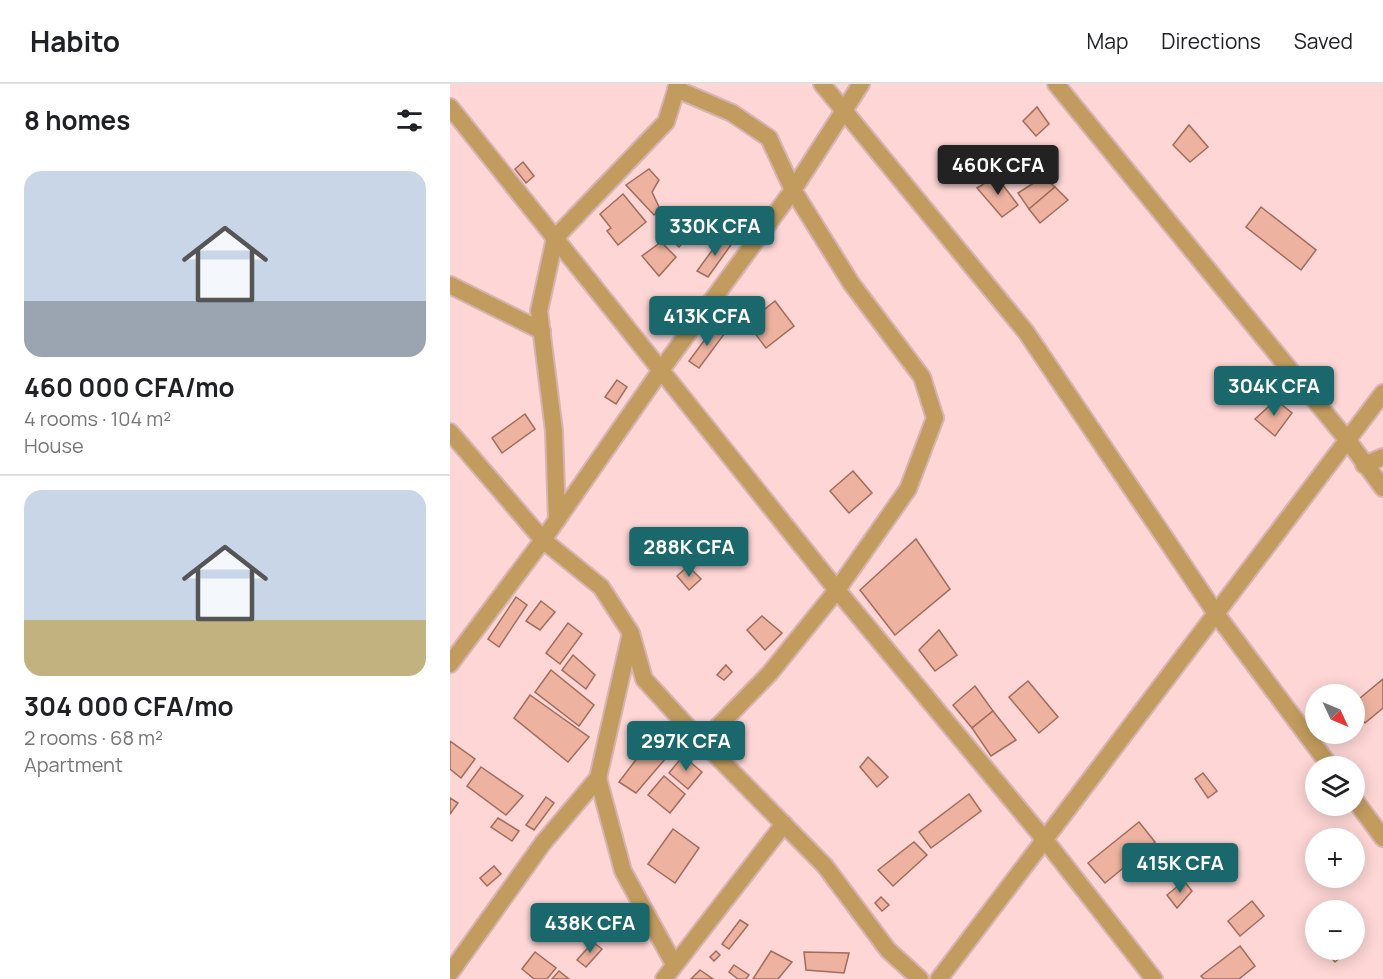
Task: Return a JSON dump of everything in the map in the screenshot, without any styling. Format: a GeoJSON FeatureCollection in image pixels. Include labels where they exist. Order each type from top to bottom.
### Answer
{"type":"FeatureCollection","features":[{"type":"Feature","properties":{"kind":"street"},"geometry":{"type":"LineString","coordinates":[[822,84],[1026,332],[1217,615],[1323,756]]}},
{"type":"Feature","properties":{"kind":"street"},"geometry":{"type":"LineString","coordinates":[[450,664],[543,540],[661,370],[793,190],[861,84]]}},
{"type":"Feature","properties":{"kind":"street"},"geometry":{"type":"LineString","coordinates":[[1056,84],[1349,442],[1383,489]]}},
{"type":"Feature","properties":{"kind":"street"},"geometry":{"type":"LineString","coordinates":[[557,520],[554,431],[539,311],[555,238],[666,122],[677,87],[732,113],[769,138],[793,190],[851,283],[922,377],[935,418],[908,489],[837,590],[770,673],[703,742]]}},
{"type":"Feature","properties":{"kind":"street"},"geometry":{"type":"LineString","coordinates":[[450,107],[837,590],[1045,840],[1154,979]]}},
{"type":"Feature","properties":{"kind":"street"},"geometry":{"type":"LineString","coordinates":[[450,285],[542,332]]}},
{"type":"Feature","properties":{"kind":"street"},"geometry":{"type":"LineString","coordinates":[[939,979],[1349,442],[1383,393]]}},
{"type":"Feature","properties":{"kind":"street"},"geometry":{"type":"LineString","coordinates":[[450,432],[543,540],[601,587],[631,633],[644,679],[825,866],[888,950],[920,979]]}},
{"type":"Feature","properties":{"kind":"street"},"geometry":{"type":"LineString","coordinates":[[1364,465],[1383,457]]}},
{"type":"Feature","properties":{"kind":"street"},"geometry":{"type":"LineString","coordinates":[[450,973],[543,843],[598,778],[631,633]]}},
{"type":"Feature","properties":{"kind":"street"},"geometry":{"type":"LineString","coordinates":[[598,778],[623,871],[674,964]]}},
{"type":"Feature","properties":{"kind":"street"},"geometry":{"type":"LineString","coordinates":[[1365,814],[1383,838]]}},
{"type":"Feature","properties":{"kind":"street"},"geometry":{"type":"LineString","coordinates":[[664,979],[784,824]]}},
{"type":"Feature","properties":{"kind":"building"},"geometry":{"type":"Polygon","coordinates":[[[1037,107],[1049,124],[1036,136],[1023,121],[1037,107]]]}},
{"type":"Feature","properties":{"kind":"building"},"geometry":{"type":"Polygon","coordinates":[[[1189,125],[1208,147],[1190,162],[1173,145],[1189,125]]]}},
{"type":"Feature","properties":{"kind":"building"},"geometry":{"type":"Polygon","coordinates":[[[523,162],[534,176],[526,183],[515,169],[523,162]]]}},
{"type":"Feature","properties":{"kind":"building"},"geometry":{"type":"Polygon","coordinates":[[[649,169],[659,180],[652,192],[660,209],[654,215],[626,185],[649,169]]]}},
{"type":"Feature","properties":{"kind":"building"},"geometry":{"type":"Polygon","coordinates":[[[996,176],[1018,205],[1002,217],[977,188],[996,176]]]}},
{"type":"Feature","properties":{"kind":"building"},"geometry":{"type":"Polygon","coordinates":[[[1043,177],[1055,187],[1029,209],[1018,193],[1043,177]]]}},
{"type":"Feature","properties":{"kind":"building"},"geometry":{"type":"Polygon","coordinates":[[[1055,187],[1068,200],[1040,223],[1029,209],[1055,187]]]}},
{"type":"Feature","properties":{"kind":"building"},"geometry":{"type":"Polygon","coordinates":[[[623,194],[646,222],[618,245],[607,231],[611,228],[600,214],[623,194]]]}},
{"type":"Feature","properties":{"kind":"building"},"geometry":{"type":"Polygon","coordinates":[[[1261,207],[1316,250],[1301,270],[1246,227],[1261,207]]]}},
{"type":"Feature","properties":{"kind":"building"},"geometry":{"type":"Polygon","coordinates":[[[681,223],[692,233],[679,247],[665,234],[681,223]]]}},
{"type":"Feature","properties":{"kind":"building"},"geometry":{"type":"Polygon","coordinates":[[[722,237],[733,242],[708,277],[697,271],[722,237]]]}},
{"type":"Feature","properties":{"kind":"building"},"geometry":{"type":"Polygon","coordinates":[[[661,242],[676,257],[659,276],[642,256],[661,242]]]}},
{"type":"Feature","properties":{"kind":"building"},"geometry":{"type":"Polygon","coordinates":[[[775,301],[794,326],[766,348],[747,323],[775,301]]]}},
{"type":"Feature","properties":{"kind":"building"},"geometry":{"type":"Polygon","coordinates":[[[726,313],[733,321],[727,326],[721,318],[726,313]]]}},
{"type":"Feature","properties":{"kind":"building"},"geometry":{"type":"Polygon","coordinates":[[[715,326],[725,333],[699,368],[689,361],[715,326]]]}},
{"type":"Feature","properties":{"kind":"building"},"geometry":{"type":"Polygon","coordinates":[[[617,380],[627,387],[616,404],[605,397],[617,380]]]}},
{"type":"Feature","properties":{"kind":"building"},"geometry":{"type":"Polygon","coordinates":[[[1276,400],[1292,413],[1275,436],[1255,419],[1276,400]]]}},
{"type":"Feature","properties":{"kind":"building"},"geometry":{"type":"Polygon","coordinates":[[[525,414],[535,429],[502,453],[492,438],[525,414]]]}},
{"type":"Feature","properties":{"kind":"building"},"geometry":{"type":"Polygon","coordinates":[[[853,471],[872,493],[849,513],[830,491],[853,471]]]}},
{"type":"Feature","properties":{"kind":"building"},"geometry":{"type":"Polygon","coordinates":[[[916,539],[950,589],[895,635],[860,590],[916,539]]]}},
{"type":"Feature","properties":{"kind":"building"},"geometry":{"type":"Polygon","coordinates":[[[688,566],[701,579],[689,590],[677,576],[688,566]]]}},
{"type":"Feature","properties":{"kind":"building"},"geometry":{"type":"Polygon","coordinates":[[[516,597],[527,605],[499,647],[488,639],[516,597]]]}},
{"type":"Feature","properties":{"kind":"building"},"geometry":{"type":"Polygon","coordinates":[[[541,601],[555,612],[540,630],[526,621],[541,601]]]}},
{"type":"Feature","properties":{"kind":"building"},"geometry":{"type":"Polygon","coordinates":[[[762,616],[782,633],[765,650],[747,630],[762,616]]]}},
{"type":"Feature","properties":{"kind":"building"},"geometry":{"type":"Polygon","coordinates":[[[568,623],[582,634],[560,664],[546,653],[568,623]]]}},
{"type":"Feature","properties":{"kind":"building"},"geometry":{"type":"Polygon","coordinates":[[[939,630],[957,655],[935,671],[919,650],[939,630]]]}},
{"type":"Feature","properties":{"kind":"building"},"geometry":{"type":"Polygon","coordinates":[[[573,655],[595,675],[586,689],[562,670],[573,655]]]}},
{"type":"Feature","properties":{"kind":"building"},"geometry":{"type":"Polygon","coordinates":[[[726,665],[732,672],[724,680],[717,675],[726,665]]]}},
{"type":"Feature","properties":{"kind":"building"},"geometry":{"type":"Polygon","coordinates":[[[551,670],[594,705],[579,726],[535,692],[551,670]]]}},
{"type":"Feature","properties":{"kind":"building"},"geometry":{"type":"Polygon","coordinates":[[[1383,679],[1383,708],[1365,723],[1365,694],[1383,679]]]}},
{"type":"Feature","properties":{"kind":"building"},"geometry":{"type":"Polygon","coordinates":[[[1028,681],[1058,717],[1039,733],[1009,697],[1028,681]]]}},
{"type":"Feature","properties":{"kind":"building"},"geometry":{"type":"Polygon","coordinates":[[[975,686],[993,711],[972,728],[953,705],[975,686]]]}},
{"type":"Feature","properties":{"kind":"building"},"geometry":{"type":"Polygon","coordinates":[[[530,695],[589,737],[568,762],[514,718],[530,695]]]}},
{"type":"Feature","properties":{"kind":"building"},"geometry":{"type":"Polygon","coordinates":[[[993,711],[1016,740],[991,756],[972,728],[993,711]]]}},
{"type":"Feature","properties":{"kind":"building"},"geometry":{"type":"Polygon","coordinates":[[[637,736],[644,742],[633,752],[629,746],[637,736]]]}},
{"type":"Feature","properties":{"kind":"building"},"geometry":{"type":"Polygon","coordinates":[[[651,740],[672,751],[636,793],[619,782],[651,740]]]}},
{"type":"Feature","properties":{"kind":"building"},"geometry":{"type":"Polygon","coordinates":[[[450,741],[475,759],[461,778],[450,769],[450,741]]]}},
{"type":"Feature","properties":{"kind":"building"},"geometry":{"type":"Polygon","coordinates":[[[683,756],[702,772],[688,789],[669,773],[683,756]]]}},
{"type":"Feature","properties":{"kind":"building"},"geometry":{"type":"Polygon","coordinates":[[[868,757],[888,777],[877,787],[860,767],[868,757]]]}},
{"type":"Feature","properties":{"kind":"building"},"geometry":{"type":"Polygon","coordinates":[[[481,767],[523,796],[506,815],[467,786],[481,767]]]}},
{"type":"Feature","properties":{"kind":"building"},"geometry":{"type":"Polygon","coordinates":[[[1203,773],[1217,791],[1208,798],[1195,779],[1203,773]]]}},
{"type":"Feature","properties":{"kind":"building"},"geometry":{"type":"Polygon","coordinates":[[[664,776],[685,794],[670,813],[648,795],[664,776]]]}},
{"type":"Feature","properties":{"kind":"building"},"geometry":{"type":"Polygon","coordinates":[[[969,794],[981,811],[931,848],[919,832],[969,794]]]}},
{"type":"Feature","properties":{"kind":"building"},"geometry":{"type":"Polygon","coordinates":[[[546,797],[554,803],[534,830],[526,825],[546,797]]]}},
{"type":"Feature","properties":{"kind":"building"},"geometry":{"type":"Polygon","coordinates":[[[450,798],[458,803],[450,814],[450,798]]]}},
{"type":"Feature","properties":{"kind":"building"},"geometry":{"type":"Polygon","coordinates":[[[498,818],[519,831],[512,841],[491,827],[498,818]]]}},
{"type":"Feature","properties":{"kind":"building"},"geometry":{"type":"Polygon","coordinates":[[[1139,822],[1155,842],[1105,883],[1088,863],[1139,822]]]}},
{"type":"Feature","properties":{"kind":"building"},"geometry":{"type":"Polygon","coordinates":[[[673,829],[699,848],[675,883],[648,864],[673,829]]]}},
{"type":"Feature","properties":{"kind":"building"},"geometry":{"type":"Polygon","coordinates":[[[914,842],[927,855],[893,886],[878,870],[914,842]]]}},
{"type":"Feature","properties":{"kind":"building"},"geometry":{"type":"Polygon","coordinates":[[[494,866],[501,874],[487,886],[480,878],[494,866]]]}},
{"type":"Feature","properties":{"kind":"building"},"geometry":{"type":"Polygon","coordinates":[[[1184,881],[1192,891],[1177,908],[1167,895],[1184,881]]]}},
{"type":"Feature","properties":{"kind":"building"},"geometry":{"type":"Polygon","coordinates":[[[881,897],[889,905],[882,911],[875,903],[881,897]]]}},
{"type":"Feature","properties":{"kind":"building"},"geometry":{"type":"Polygon","coordinates":[[[1252,901],[1264,916],[1240,936],[1228,921],[1252,901]]]}},
{"type":"Feature","properties":{"kind":"building"},"geometry":{"type":"Polygon","coordinates":[[[740,920],[748,925],[729,949],[722,944],[740,920]]]}},
{"type":"Feature","properties":{"kind":"building"},"geometry":{"type":"Polygon","coordinates":[[[593,942],[602,949],[586,967],[577,960],[593,942]]]}},
{"type":"Feature","properties":{"kind":"building"},"geometry":{"type":"Polygon","coordinates":[[[1240,946],[1255,966],[1239,979],[1204,979],[1201,976],[1240,946]]]}},
{"type":"Feature","properties":{"kind":"building"},"geometry":{"type":"Polygon","coordinates":[[[716,951],[720,955],[714,961],[710,957],[716,951]]]}},
{"type":"Feature","properties":{"kind":"building"},"geometry":{"type":"Polygon","coordinates":[[[771,951],[792,962],[778,979],[753,979],[771,951]]]}},
{"type":"Feature","properties":{"kind":"building"},"geometry":{"type":"Polygon","coordinates":[[[535,952],[556,968],[547,979],[534,979],[522,969],[535,952]]]}},
{"type":"Feature","properties":{"kind":"building"},"geometry":{"type":"Polygon","coordinates":[[[804,952],[849,953],[844,973],[806,970],[804,952]]]}},
{"type":"Feature","properties":{"kind":"building"},"geometry":{"type":"Polygon","coordinates":[[[734,965],[749,975],[746,979],[738,979],[729,972],[734,965]]]}},
{"type":"Feature","properties":{"kind":"building"},"geometry":{"type":"Polygon","coordinates":[[[700,970],[713,979],[691,979],[700,970]]]}},
{"type":"Feature","properties":{"kind":"building"},"geometry":{"type":"Polygon","coordinates":[[[559,971],[569,979],[552,979],[559,971]]]}}]}
